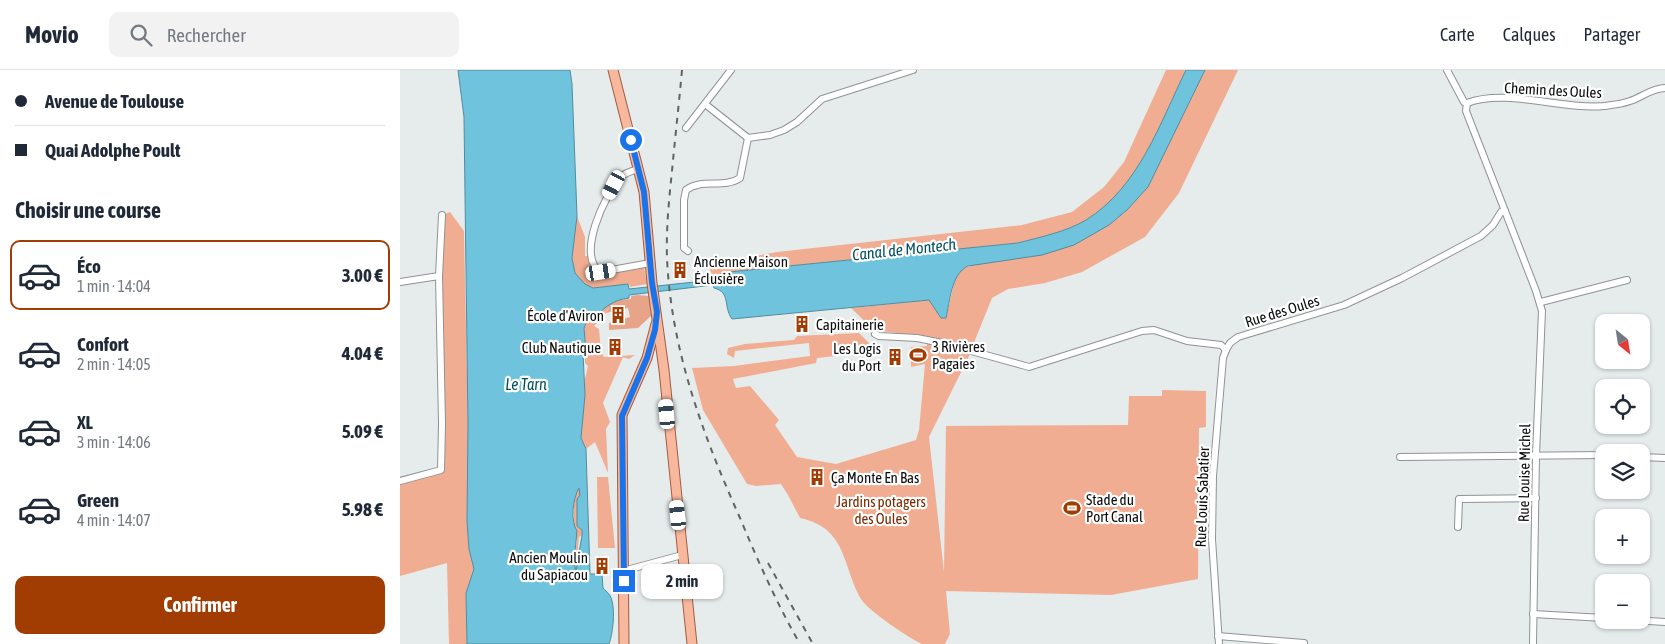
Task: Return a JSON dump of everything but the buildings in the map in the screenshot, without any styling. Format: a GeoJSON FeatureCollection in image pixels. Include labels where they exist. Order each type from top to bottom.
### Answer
{"type":"FeatureCollection","features":[{"type":"Feature","properties":{"kind":"main road"},"geometry":{"type":"LineString","coordinates":[[613,70],[644,192],[652,283],[664,370],[692,644]]}},
{"type":"Feature","properties":{"kind":"main road"},"geometry":{"type":"LineString","coordinates":[[624,644],[622,416],[655,330],[657,312]]}},
{"type":"Feature","properties":{"kind":"main road"},"geometry":{"type":"LineString","coordinates":[[644,362],[651,357],[660,360],[664,370]]}},
{"type":"Feature","properties":{"kind":"street"},"geometry":{"type":"LineString","coordinates":[[686,128],[731,70]]}},
{"type":"Feature","properties":{"kind":"street"},"geometry":{"type":"LineString","coordinates":[[705,104],[748,138],[770,135],[784,130],[797,122],[822,99],[913,70]]}},
{"type":"Feature","properties":{"kind":"street"},"geometry":{"type":"LineString","coordinates":[[1447,70],[1464,102],[1467,103],[1466,111],[1504,210]]}},
{"type":"Feature","properties":{"kind":"street","name":"Chemin des Oules"},"geometry":{"type":"LineString","coordinates":[[1467,103],[1476,100],[1507,99],[1550,101],[1578,106],[1603,106],[1629,102],[1657,88],[1665,88]]}},
{"type":"Feature","properties":{"kind":"street"},"geometry":{"type":"LineString","coordinates":[[688,251],[684,248],[684,200],[686,190],[693,185],[729,183],[740,178],[748,138]]}},
{"type":"Feature","properties":{"kind":"street"},"geometry":{"type":"LineString","coordinates":[[638,169],[629,171],[614,185],[600,211],[592,238],[592,260],[596,270],[601,272],[650,263]]}},
{"type":"Feature","properties":{"kind":"street","name":"Rue Louise Michel"},"geometry":{"type":"LineString","coordinates":[[1504,210],[1541,302],[1542,311],[1536,455],[1533,644]]}},
{"type":"Feature","properties":{"kind":"street","name":"Rue des Oules"},"geometry":{"type":"LineString","coordinates":[[1226,350],[1230,343],[1238,337],[1344,305],[1402,278],[1481,236],[1493,226],[1504,210]]}},
{"type":"Feature","properties":{"kind":"street"},"geometry":{"type":"LineString","coordinates":[[400,481],[441,470],[439,276],[442,215]]}},
{"type":"Feature","properties":{"kind":"street"},"geometry":{"type":"LineString","coordinates":[[400,282],[439,276]]}},
{"type":"Feature","properties":{"kind":"street"},"geometry":{"type":"LineString","coordinates":[[1541,302],[1627,280]]}},
{"type":"Feature","properties":{"kind":"street"},"geometry":{"type":"LineString","coordinates":[[875,334],[879,336],[917,338],[942,343],[1024,367],[1030,367],[1142,331],[1154,330],[1187,341],[1221,345],[1226,350]]}},
{"type":"Feature","properties":{"kind":"street","name":"Rue Louis Sabatier"},"geometry":{"type":"LineString","coordinates":[[1218,644],[1212,539],[1213,476],[1223,358],[1226,350]]}},
{"type":"Feature","properties":{"kind":"street"},"geometry":{"type":"LineString","coordinates":[[1400,457],[1595,455]]}},
{"type":"Feature","properties":{"kind":"street"},"geometry":{"type":"LineString","coordinates":[[1650,457],[1665,458]]}},
{"type":"Feature","properties":{"kind":"street"},"geometry":{"type":"LineString","coordinates":[[1458,527],[1459,499],[1536,498]]}},
{"type":"Feature","properties":{"kind":"street"},"geometry":{"type":"LineString","coordinates":[[624,571],[682,555]]}},
{"type":"Feature","properties":{"kind":"street"},"geometry":{"type":"LineString","coordinates":[[1533,614],[1595,617]]}},
{"type":"Feature","properties":{"kind":"street"},"geometry":{"type":"LineString","coordinates":[[1650,621],[1665,622]]}},
{"type":"Feature","properties":{"kind":"street"},"geometry":{"type":"LineString","coordinates":[[1218,636],[1304,643]]}},
{"type":"Feature","properties":{"kind":"green space"},"geometry":{"type":"Polygon","coordinates":[[[1166,70],[1186,70],[1146,153],[1120,190],[1104,206],[1086,220],[1070,228],[1018,243],[729,272],[712,277],[709,265],[777,252],[1022,225],[1072,212],[1104,187],[1124,162],[1166,70]]]}},
{"type":"Feature","properties":{"kind":"green space"},"geometry":{"type":"Polygon","coordinates":[[[1205,70],[1238,70],[1179,193],[1145,237],[1082,272],[1045,283],[1008,289],[992,298],[971,350],[920,336],[874,330],[851,308],[929,300],[941,318],[946,318],[956,275],[961,269],[1109,225],[1127,210],[1148,187],[1205,70]]]}},
{"type":"Feature","properties":{"kind":"green space"},"geometry":{"type":"Polygon","coordinates":[[[450,212],[464,231],[468,424],[467,521],[469,549],[474,569],[466,593],[467,644],[449,644],[447,563],[400,576],[400,481],[441,470],[442,215],[450,212]]]}},
{"type":"Feature","properties":{"kind":"green space"},"geometry":{"type":"Polygon","coordinates":[[[577,216],[585,237],[585,256],[588,256],[590,266],[596,277],[603,279],[614,277],[614,272],[644,267],[647,284],[630,287],[629,284],[598,288],[590,287],[581,282],[573,265],[572,255],[577,216]]]}},
{"type":"Feature","properties":{"kind":"green space"},"geometry":{"type":"Polygon","coordinates":[[[607,306],[609,308],[606,313],[594,326],[599,329],[601,352],[604,357],[635,355],[629,359],[623,357],[603,403],[610,422],[606,429],[608,473],[595,442],[586,449],[581,438],[585,379],[588,366],[585,363],[584,328],[588,319],[592,319],[607,306]]]}},
{"type":"Feature","properties":{"kind":"green space","name":"Jardins potagers des Oules"},"geometry":{"type":"Polygon","coordinates":[[[859,333],[870,344],[872,352],[817,358],[816,363],[733,379],[736,388],[750,386],[779,420],[775,425],[797,457],[836,464],[916,440],[919,430],[925,364],[911,367],[911,347],[927,346],[927,340],[971,352],[929,437],[944,572],[946,426],[1128,425],[1129,396],[1162,396],[1162,390],[1206,391],[1206,427],[1199,428],[1198,579],[1111,595],[946,591],[950,634],[945,644],[922,644],[871,610],[861,599],[841,549],[827,530],[815,523],[800,518],[781,484],[756,486],[747,484],[703,410],[692,368],[734,366],[810,356],[809,343],[735,351],[734,358],[727,354],[728,348],[745,344],[794,340],[797,336],[859,333]]]}},
{"type":"Feature","properties":{"kind":"green space"},"geometry":{"type":"Polygon","coordinates":[[[597,477],[608,477],[615,548],[598,548],[597,477]]]}},
{"type":"Feature","properties":{"kind":"green space"},"geometry":{"type":"Polygon","coordinates":[[[578,488],[580,489],[582,535],[579,537],[576,571],[574,562],[577,540],[574,526],[574,497],[578,488]]]}},
{"type":"Feature","properties":{"kind":"shaded area"},"geometry":{"type":"Polygon","coordinates":[[[631,296],[649,296],[652,315],[638,328],[609,330],[609,323],[630,317],[628,308],[606,313],[609,308],[607,306],[616,300],[631,299],[631,296]]]}},
{"type":"Feature","properties":{"kind":"water","name":"Le Tarn"},"geometry":{"type":"Polygon","coordinates":[[[458,70],[570,70],[577,216],[572,258],[575,273],[585,284],[593,288],[628,284],[629,289],[713,280],[713,276],[729,272],[1018,243],[1070,228],[1086,220],[1104,206],[1134,172],[1157,132],[1186,70],[1205,70],[1148,187],[1127,210],[1109,225],[1074,245],[1042,255],[968,266],[962,270],[955,281],[946,318],[941,318],[929,300],[732,319],[725,296],[714,288],[713,285],[629,295],[629,298],[614,302],[594,317],[588,319],[584,328],[586,352],[583,353],[585,395],[581,438],[586,449],[590,574],[602,574],[603,588],[611,599],[613,622],[609,644],[467,644],[466,593],[474,569],[469,549],[467,521],[468,424],[464,117],[458,70]],[[579,488],[573,509],[577,531],[574,562],[576,571],[582,535],[582,530],[577,526],[577,499],[580,495],[579,488]]]}},
{"type":"Feature","properties":{"kind":"railway"},"geometry":{"type":"LineString","coordinates":[[682,70],[667,236],[670,292],[675,326],[691,391],[726,487],[783,613],[800,644]]}},
{"type":"Feature","properties":{"kind":"railway"},"geometry":{"type":"LineString","coordinates":[[768,563],[813,644]]}},
{"type":"Feature","properties":{"kind":"place","name":"Ancienne Maison Éclusière"},"geometry":{"type":"Point","coordinates":[680,270]}},
{"type":"Feature","properties":{"kind":"place","name":"École d'Aviron"},"geometry":{"type":"Point","coordinates":[618,315]}},
{"type":"Feature","properties":{"kind":"place","name":"Capitainerie"},"geometry":{"type":"Point","coordinates":[802,324]}},
{"type":"Feature","properties":{"kind":"place","name":"Club Nautique"},"geometry":{"type":"Point","coordinates":[615,347]}},
{"type":"Feature","properties":{"kind":"place","name":"3 Rivières Pagaies"},"geometry":{"type":"Point","coordinates":[918,355]}},
{"type":"Feature","properties":{"kind":"place","name":"Les Logis du Port"},"geometry":{"type":"Point","coordinates":[895,357]}},
{"type":"Feature","properties":{"kind":"place","name":"Ça Monte En Bas"},"geometry":{"type":"Point","coordinates":[817,477]}},
{"type":"Feature","properties":{"kind":"place","name":"Stade du Port Canal"},"geometry":{"type":"Point","coordinates":[1072,508]}},
{"type":"Feature","properties":{"kind":"place","name":"Ancien Moulin du Sapiacou"},"geometry":{"type":"Point","coordinates":[602,566]}},
{"type":"Feature","properties":{"kind":"route"},"geometry":{"type":"LineString","coordinates":[[624,581],[622,416],[647,358],[655,330],[657,312],[652,283],[644,192],[631,140]]}},
{"type":"Feature","properties":{"kind":"water label","name":"Canal de Montech"},"geometry":{"type":"Point","coordinates":[904,249]}}]}
